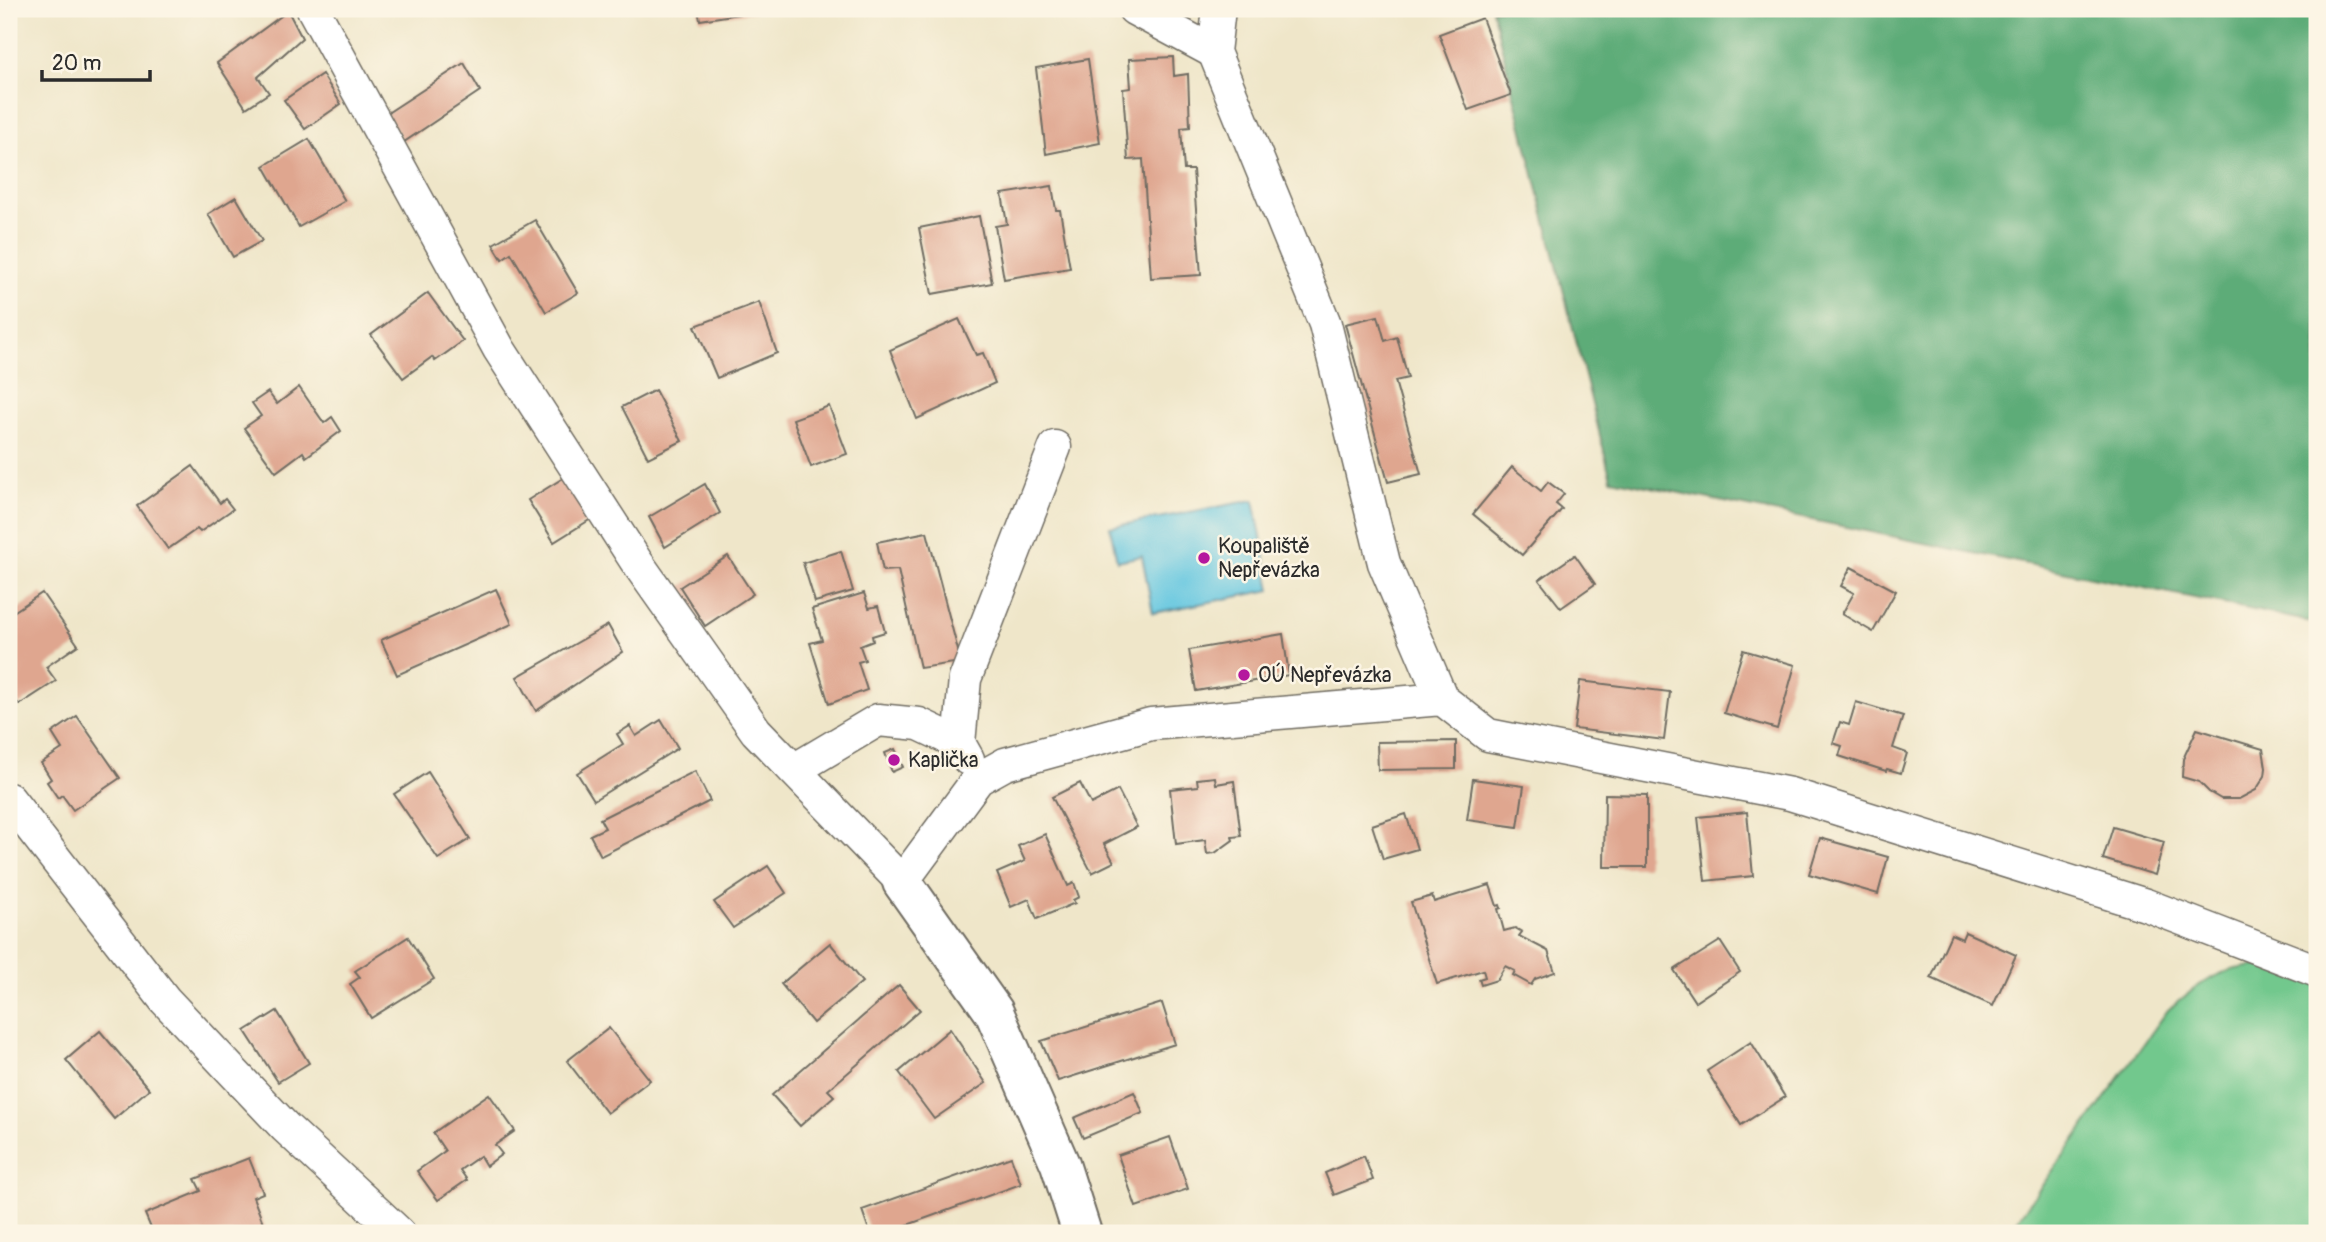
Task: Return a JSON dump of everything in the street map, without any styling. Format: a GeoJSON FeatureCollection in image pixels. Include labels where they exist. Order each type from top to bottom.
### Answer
{"type":"FeatureCollection","features":[{"type":"Feature","properties":{"kind":"street"},"geometry":{"type":"LineString","coordinates":[[313,9],[499,349],[652,584],[756,732],[902,882],[993,1012],[1060,1164],[1082,1233]]}},
{"type":"Feature","properties":{"kind":"street"},"geometry":{"type":"LineString","coordinates":[[1134,9],[1214,52]]}},
{"type":"Feature","properties":{"kind":"street"},"geometry":{"type":"LineString","coordinates":[[1219,9],[1214,52],[1325,324],[1384,563],[1442,699],[1488,735],[1790,794],[2146,905],[2317,971]]}},
{"type":"Feature","properties":{"kind":"street"},"geometry":{"type":"LineString","coordinates":[[978,779],[959,743],[965,679],[1055,447]]}},
{"type":"Feature","properties":{"kind":"street"},"geometry":{"type":"LineString","coordinates":[[902,882],[978,779],[1005,764],[1151,724],[1442,699]]}},
{"type":"Feature","properties":{"kind":"street"},"geometry":{"type":"LineString","coordinates":[[794,770],[878,720],[919,724],[959,743]]}},
{"type":"Feature","properties":{"kind":"street"},"geometry":{"type":"LineString","coordinates":[[9,799],[165,1000],[285,1127],[399,1233]]}},
{"type":"Feature","properties":{"kind":"green space"},"geometry":{"type":"Polygon","coordinates":[[[1492,9],[2317,9],[2317,623],[1611,479],[1492,9]]]}},
{"type":"Feature","properties":{"kind":"green space"},"geometry":{"type":"Polygon","coordinates":[[[2267,965],[2317,977],[2317,1233],[2008,1233],[2168,1010],[2191,991],[2224,972],[2267,965]]]}},
{"type":"Feature","properties":{"kind":"water","name":"Koupaliště Nepřevázka"},"geometry":{"type":"Polygon","coordinates":[[[1254,500],[1271,590],[1153,613],[1142,556],[1117,561],[1110,527],[1254,500]]]}},
{"type":"Feature","properties":{"kind":"building"},"geometry":{"type":"Polygon","coordinates":[[[698,9],[765,9],[765,10],[700,20],[698,9]]]}},
{"type":"Feature","properties":{"kind":"building"},"geometry":{"type":"Polygon","coordinates":[[[288,11],[302,38],[258,77],[269,93],[246,108],[217,63],[288,11]]]}},
{"type":"Feature","properties":{"kind":"building"},"geometry":{"type":"Polygon","coordinates":[[[1482,18],[1511,95],[1468,110],[1439,34],[1482,18]]]}},
{"type":"Feature","properties":{"kind":"building"},"geometry":{"type":"Polygon","coordinates":[[[1173,57],[1174,76],[1188,74],[1190,127],[1181,128],[1184,170],[1193,170],[1201,275],[1151,278],[1143,159],[1128,160],[1123,89],[1131,88],[1129,59],[1173,57]]]}},
{"type":"Feature","properties":{"kind":"building"},"geometry":{"type":"Polygon","coordinates":[[[1088,59],[1100,143],[1046,154],[1036,68],[1088,59]]]}},
{"type":"Feature","properties":{"kind":"building"},"geometry":{"type":"Polygon","coordinates":[[[464,63],[480,91],[404,142],[386,114],[464,63]]]}},
{"type":"Feature","properties":{"kind":"building"},"geometry":{"type":"Polygon","coordinates":[[[322,74],[341,104],[305,129],[284,100],[322,74]]]}},
{"type":"Feature","properties":{"kind":"building"},"geometry":{"type":"Polygon","coordinates":[[[309,139],[345,201],[299,227],[264,166],[309,139]]]}},
{"type":"Feature","properties":{"kind":"building"},"geometry":{"type":"Polygon","coordinates":[[[1052,186],[1056,210],[1060,210],[1070,268],[1004,279],[995,226],[1007,224],[1002,194],[1052,186]]]}},
{"type":"Feature","properties":{"kind":"building"},"geometry":{"type":"Polygon","coordinates":[[[236,197],[262,241],[233,257],[208,214],[236,197]]]}},
{"type":"Feature","properties":{"kind":"building"},"geometry":{"type":"Polygon","coordinates":[[[979,216],[992,283],[932,294],[919,228],[979,216]]]}},
{"type":"Feature","properties":{"kind":"building"},"geometry":{"type":"Polygon","coordinates":[[[535,220],[578,293],[546,312],[511,253],[502,259],[493,244],[535,220]]]}},
{"type":"Feature","properties":{"kind":"building"},"geometry":{"type":"Polygon","coordinates":[[[428,293],[463,341],[435,361],[432,357],[403,378],[371,335],[428,293]]]}},
{"type":"Feature","properties":{"kind":"building"},"geometry":{"type":"Polygon","coordinates":[[[759,302],[777,353],[717,378],[695,326],[759,302]]]}},
{"type":"Feature","properties":{"kind":"building"},"geometry":{"type":"Polygon","coordinates":[[[1378,316],[1385,341],[1397,337],[1408,378],[1395,381],[1421,474],[1388,482],[1345,324],[1378,316]]]}},
{"type":"Feature","properties":{"kind":"building"},"geometry":{"type":"Polygon","coordinates":[[[959,319],[976,355],[983,353],[995,383],[917,419],[890,350],[959,319]]]}},
{"type":"Feature","properties":{"kind":"building"},"geometry":{"type":"Polygon","coordinates":[[[299,387],[324,423],[332,417],[341,431],[306,457],[303,452],[276,472],[244,428],[261,416],[252,403],[268,392],[277,404],[299,387]]]}},
{"type":"Feature","properties":{"kind":"building"},"geometry":{"type":"Polygon","coordinates":[[[655,390],[682,441],[648,458],[622,407],[655,390]]]}},
{"type":"Feature","properties":{"kind":"building"},"geometry":{"type":"Polygon","coordinates":[[[829,406],[847,454],[811,467],[793,419],[829,406]]]}},
{"type":"Feature","properties":{"kind":"building"},"geometry":{"type":"Polygon","coordinates":[[[193,466],[220,503],[225,499],[233,509],[200,532],[197,529],[168,549],[137,506],[193,466]]]}},
{"type":"Feature","properties":{"kind":"building"},"geometry":{"type":"Polygon","coordinates":[[[1512,467],[1541,491],[1548,482],[1564,494],[1556,504],[1562,509],[1522,555],[1473,514],[1512,467]]]}},
{"type":"Feature","properties":{"kind":"building"},"geometry":{"type":"Polygon","coordinates":[[[565,477],[591,519],[554,542],[528,500],[565,477]]]}},
{"type":"Feature","properties":{"kind":"building"},"geometry":{"type":"Polygon","coordinates":[[[705,484],[720,513],[665,547],[649,517],[705,484]]]}},
{"type":"Feature","properties":{"kind":"building"},"geometry":{"type":"Polygon","coordinates":[[[927,532],[961,662],[920,668],[898,570],[883,571],[877,542],[927,532]]]}},
{"type":"Feature","properties":{"kind":"building"},"geometry":{"type":"Polygon","coordinates":[[[841,551],[853,591],[815,602],[803,563],[841,551]]]}},
{"type":"Feature","properties":{"kind":"building"},"geometry":{"type":"Polygon","coordinates":[[[1575,555],[1595,584],[1561,608],[1539,580],[1575,555]]]}},
{"type":"Feature","properties":{"kind":"building"},"geometry":{"type":"Polygon","coordinates":[[[728,556],[753,594],[705,626],[680,587],[728,556]]]}},
{"type":"Feature","properties":{"kind":"building"},"geometry":{"type":"Polygon","coordinates":[[[1851,567],[1896,591],[1873,632],[1842,614],[1854,593],[1841,586],[1851,567]]]}},
{"type":"Feature","properties":{"kind":"building"},"geometry":{"type":"Polygon","coordinates":[[[496,589],[512,624],[397,675],[381,640],[496,589]]]}},
{"type":"Feature","properties":{"kind":"building"},"geometry":{"type":"Polygon","coordinates":[[[42,593],[78,645],[46,667],[56,681],[19,705],[9,690],[9,615],[42,593]]]}},
{"type":"Feature","properties":{"kind":"building"},"geometry":{"type":"Polygon","coordinates":[[[864,593],[869,608],[878,606],[885,632],[872,636],[873,641],[860,646],[865,660],[858,662],[867,690],[829,704],[810,643],[822,640],[812,609],[864,593]]]}},
{"type":"Feature","properties":{"kind":"building"},"geometry":{"type":"Polygon","coordinates":[[[608,625],[623,652],[536,711],[517,677],[608,625]]]}},
{"type":"Feature","properties":{"kind":"building"},"geometry":{"type":"Polygon","coordinates":[[[1283,634],[1289,675],[1196,691],[1189,650],[1283,634]]]}},
{"type":"Feature","properties":{"kind":"building"},"geometry":{"type":"Polygon","coordinates":[[[1743,650],[1795,665],[1777,729],[1724,713],[1743,650]]]}},
{"type":"Feature","properties":{"kind":"building"},"geometry":{"type":"Polygon","coordinates":[[[1580,681],[1670,692],[1664,740],[1574,729],[1580,681]]]}},
{"type":"Feature","properties":{"kind":"building"},"geometry":{"type":"Polygon","coordinates":[[[1856,702],[1903,716],[1893,748],[1907,753],[1901,773],[1839,756],[1842,746],[1833,743],[1840,722],[1849,725],[1856,702]]]}},
{"type":"Feature","properties":{"kind":"building"},"geometry":{"type":"Polygon","coordinates":[[[77,716],[120,778],[73,810],[62,795],[58,798],[47,782],[51,779],[41,763],[62,749],[52,733],[77,716]]]}},
{"type":"Feature","properties":{"kind":"building"},"geometry":{"type":"Polygon","coordinates":[[[661,720],[678,748],[594,800],[577,773],[623,744],[617,734],[630,726],[636,736],[661,720]]]}},
{"type":"Feature","properties":{"kind":"building"},"geometry":{"type":"Polygon","coordinates":[[[2197,729],[2263,749],[2265,776],[2256,790],[2239,799],[2221,799],[2199,782],[2182,777],[2183,759],[2197,729]]]}},
{"type":"Feature","properties":{"kind":"building"},"geometry":{"type":"Polygon","coordinates":[[[1456,741],[1456,769],[1378,770],[1377,742],[1456,741]]]}},
{"type":"Feature","properties":{"kind":"building","name":"Kaplička"},"geometry":{"type":"Polygon","coordinates":[[[895,749],[903,767],[892,772],[885,753],[895,749]]]}},
{"type":"Feature","properties":{"kind":"building"},"geometry":{"type":"Polygon","coordinates":[[[695,771],[710,801],[601,856],[590,835],[605,828],[600,819],[695,771]]]}},
{"type":"Feature","properties":{"kind":"building"},"geometry":{"type":"Polygon","coordinates":[[[428,772],[470,839],[438,859],[394,794],[428,772]]]}},
{"type":"Feature","properties":{"kind":"building"},"geometry":{"type":"Polygon","coordinates":[[[1215,777],[1216,784],[1234,781],[1241,836],[1232,837],[1233,840],[1215,853],[1207,854],[1205,840],[1176,844],[1170,789],[1198,786],[1197,779],[1215,777]]]}},
{"type":"Feature","properties":{"kind":"building"},"geometry":{"type":"Polygon","coordinates":[[[1473,779],[1524,786],[1518,827],[1467,820],[1473,779]]]}},
{"type":"Feature","properties":{"kind":"building"},"geometry":{"type":"Polygon","coordinates":[[[1080,783],[1091,804],[1118,790],[1137,827],[1104,844],[1114,862],[1092,873],[1052,797],[1080,783]]]}},
{"type":"Feature","properties":{"kind":"building"},"geometry":{"type":"Polygon","coordinates":[[[1605,794],[1647,795],[1647,867],[1604,867],[1605,794]]]}},
{"type":"Feature","properties":{"kind":"building"},"geometry":{"type":"Polygon","coordinates":[[[1747,812],[1753,876],[1705,881],[1698,817],[1747,812]]]}},
{"type":"Feature","properties":{"kind":"building"},"geometry":{"type":"Polygon","coordinates":[[[1406,814],[1417,849],[1383,859],[1372,825],[1406,814]]]}},
{"type":"Feature","properties":{"kind":"building"},"geometry":{"type":"Polygon","coordinates":[[[2113,827],[2164,842],[2155,875],[2103,859],[2113,827]]]}},
{"type":"Feature","properties":{"kind":"building"},"geometry":{"type":"Polygon","coordinates":[[[1045,834],[1068,886],[1074,883],[1079,897],[1073,900],[1075,903],[1037,919],[1029,899],[1011,907],[997,873],[1025,861],[1018,846],[1045,834]]]}},
{"type":"Feature","properties":{"kind":"building"},"geometry":{"type":"Polygon","coordinates":[[[1820,838],[1888,857],[1878,894],[1809,874],[1820,838]]]}},
{"type":"Feature","properties":{"kind":"building"},"geometry":{"type":"Polygon","coordinates":[[[768,866],[786,893],[733,928],[714,902],[768,866]]]}},
{"type":"Feature","properties":{"kind":"building"},"geometry":{"type":"Polygon","coordinates":[[[1490,885],[1497,906],[1500,905],[1501,908],[1498,909],[1504,931],[1515,928],[1522,932],[1519,936],[1548,951],[1555,972],[1535,979],[1531,985],[1513,975],[1515,971],[1505,966],[1497,980],[1481,985],[1479,979],[1485,977],[1483,970],[1437,984],[1411,902],[1432,896],[1434,902],[1490,885]]]}},
{"type":"Feature","properties":{"kind":"building"},"geometry":{"type":"Polygon","coordinates":[[[1965,932],[2016,955],[1993,1006],[1931,978],[1951,934],[1962,939],[1965,932]]]}},
{"type":"Feature","properties":{"kind":"building"},"geometry":{"type":"Polygon","coordinates":[[[408,937],[434,979],[371,1018],[350,984],[360,977],[355,971],[408,937]]]}},
{"type":"Feature","properties":{"kind":"building"},"geometry":{"type":"Polygon","coordinates":[[[1720,941],[1740,972],[1695,1002],[1674,970],[1720,941]]]}},
{"type":"Feature","properties":{"kind":"building"},"geometry":{"type":"Polygon","coordinates":[[[830,943],[862,982],[813,1023],[781,984],[830,943]]]}},
{"type":"Feature","properties":{"kind":"building"},"geometry":{"type":"Polygon","coordinates":[[[899,985],[920,1010],[828,1090],[834,1096],[800,1126],[772,1095],[899,985]]]}},
{"type":"Feature","properties":{"kind":"building"},"geometry":{"type":"Polygon","coordinates":[[[1162,1003],[1175,1044],[1058,1081],[1041,1041],[1162,1003]]]}},
{"type":"Feature","properties":{"kind":"building"},"geometry":{"type":"Polygon","coordinates":[[[277,1011],[309,1063],[278,1082],[245,1031],[277,1011]]]}},
{"type":"Feature","properties":{"kind":"building"},"geometry":{"type":"Polygon","coordinates":[[[609,1028],[650,1080],[607,1113],[567,1061],[609,1028]]]}},
{"type":"Feature","properties":{"kind":"building"},"geometry":{"type":"Polygon","coordinates":[[[950,1029],[986,1083],[934,1119],[899,1072],[950,1029]]]}},
{"type":"Feature","properties":{"kind":"building"},"geometry":{"type":"Polygon","coordinates":[[[100,1031],[149,1089],[114,1119],[66,1060],[100,1031]]]}},
{"type":"Feature","properties":{"kind":"building"},"geometry":{"type":"Polygon","coordinates":[[[1751,1042],[1785,1097],[1741,1125],[1707,1071],[1751,1042]]]}},
{"type":"Feature","properties":{"kind":"building"},"geometry":{"type":"Polygon","coordinates":[[[1134,1092],[1143,1113],[1083,1138],[1074,1118],[1134,1092]]]}},
{"type":"Feature","properties":{"kind":"building"},"geometry":{"type":"Polygon","coordinates":[[[489,1094],[515,1131],[495,1145],[502,1154],[486,1166],[480,1156],[460,1170],[467,1180],[438,1200],[417,1171],[445,1151],[433,1133],[489,1094]]]}},
{"type":"Feature","properties":{"kind":"building"},"geometry":{"type":"Polygon","coordinates":[[[1170,1137],[1188,1189],[1136,1207],[1118,1155],[1170,1137]]]}},
{"type":"Feature","properties":{"kind":"building"},"geometry":{"type":"Polygon","coordinates":[[[1364,1156],[1373,1180],[1334,1195],[1325,1173],[1364,1156]]]}},
{"type":"Feature","properties":{"kind":"building"},"geometry":{"type":"Polygon","coordinates":[[[1011,1157],[1021,1184],[885,1233],[870,1233],[862,1210],[1011,1157]]]}},
{"type":"Feature","properties":{"kind":"building"},"geometry":{"type":"Polygon","coordinates":[[[249,1158],[263,1193],[253,1197],[267,1233],[153,1233],[145,1214],[201,1191],[195,1179],[249,1158]]]}},
{"type":"Feature","properties":{"kind":"place","name":"Koupaliště Nepřevázka"},"geometry":{"type":"Point","coordinates":[1204,558]}},
{"type":"Feature","properties":{"kind":"place","name":"OÚ Nepřevázka"},"geometry":{"type":"Point","coordinates":[1244,675]}},
{"type":"Feature","properties":{"kind":"place","name":"Kaplička"},"geometry":{"type":"Point","coordinates":[894,760]}}]}
